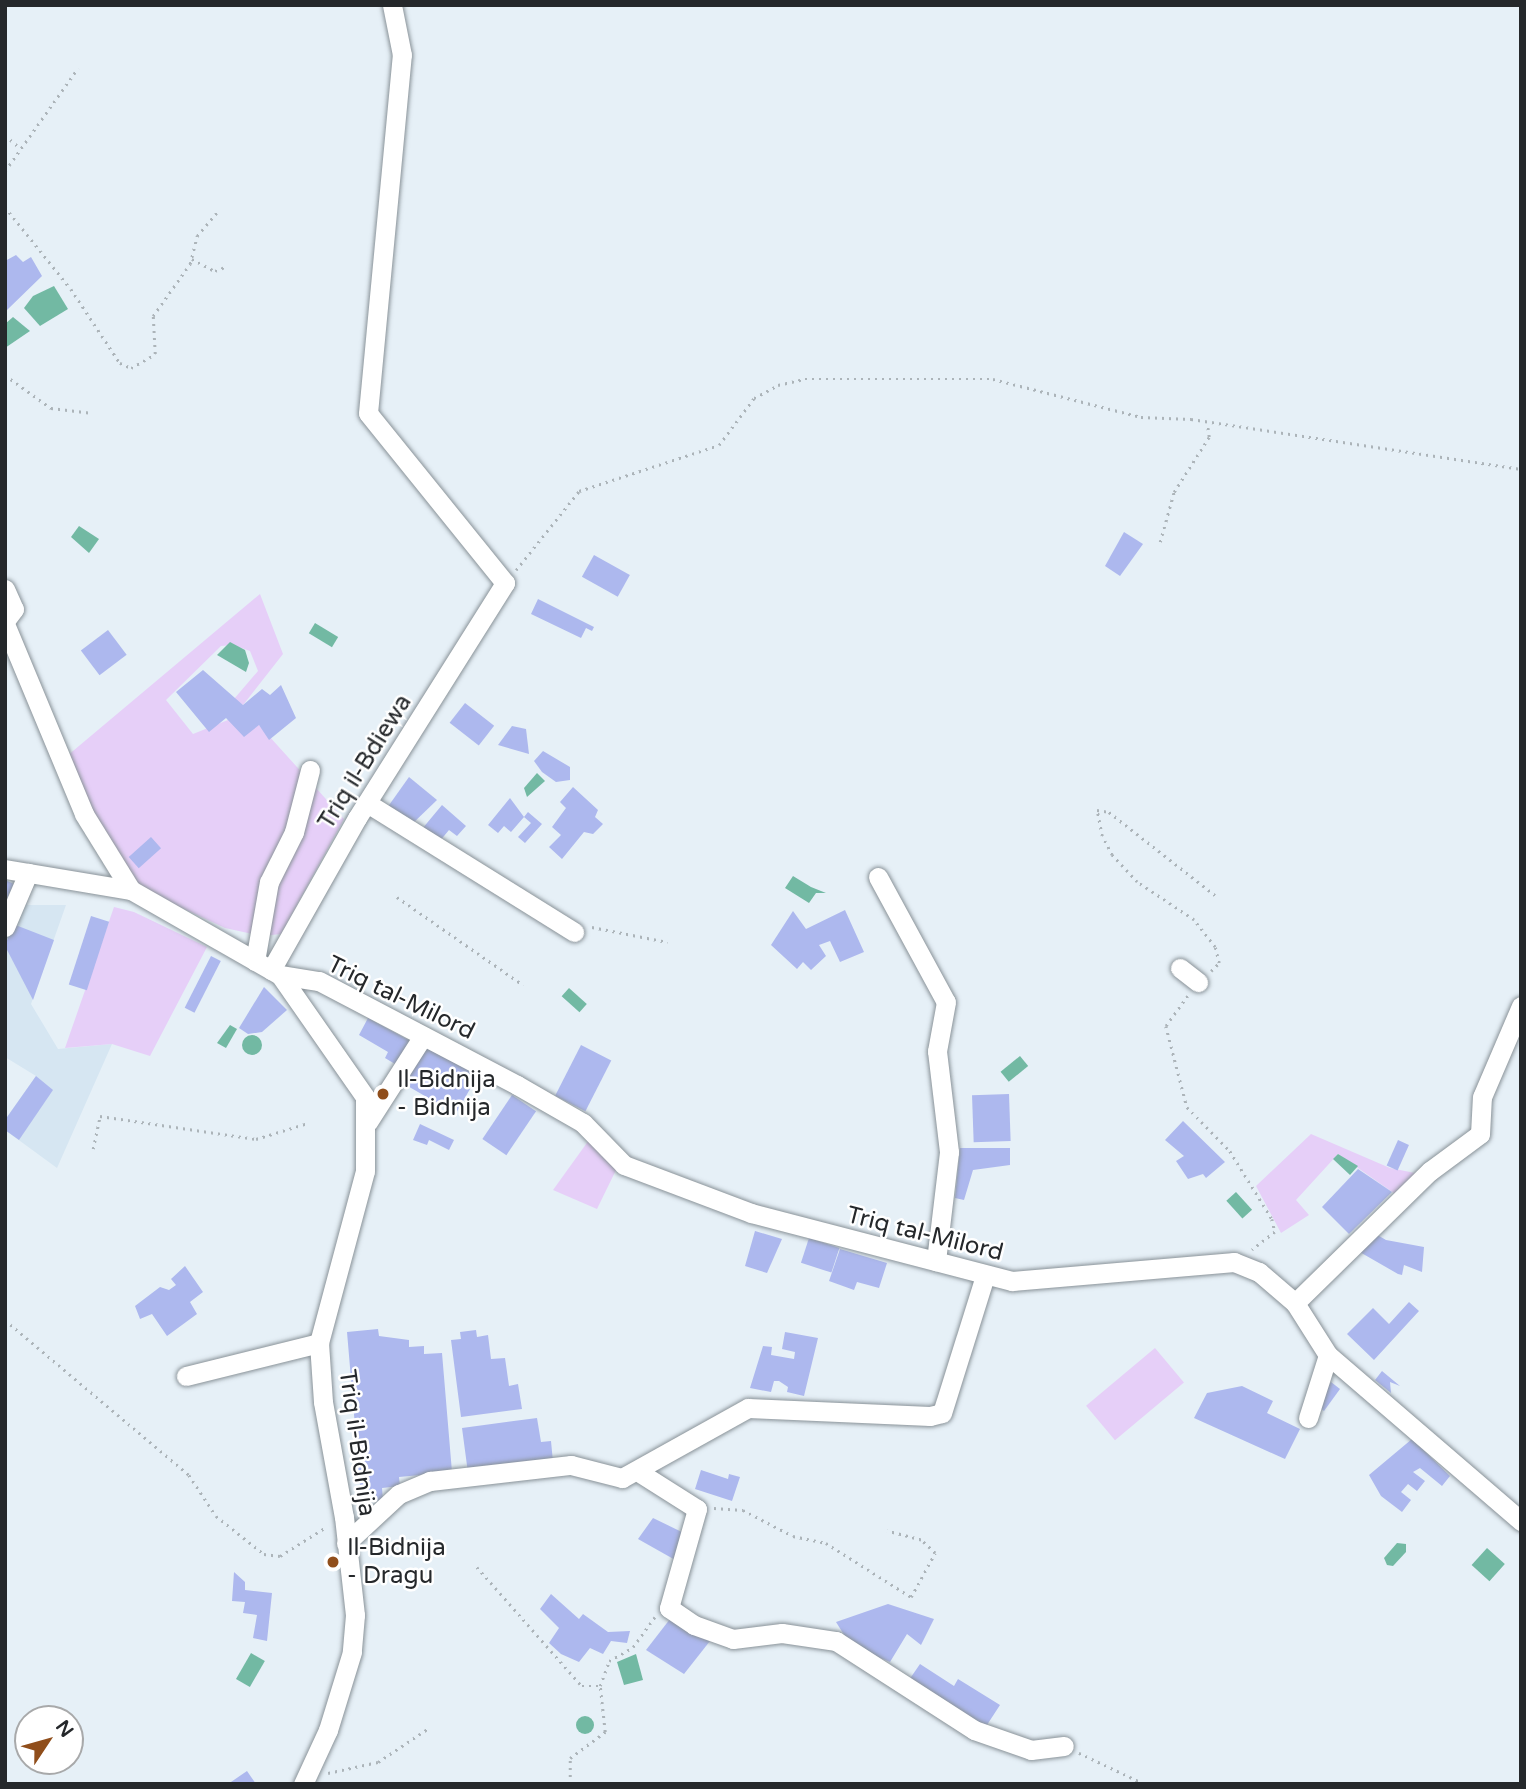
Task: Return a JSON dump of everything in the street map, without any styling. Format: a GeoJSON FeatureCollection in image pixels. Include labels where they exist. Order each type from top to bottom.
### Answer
{"type":"FeatureCollection","features":[{"type":"Feature","properties":{"kind":"street"},"geometry":{"type":"LineString","coordinates":[[392,5],[402,55],[368,413],[505,583]]}},
{"type":"Feature","properties":{"kind":"street","name":"Triq il-Bdiewa"},"geometry":{"type":"LineString","coordinates":[[269,968],[367,803],[505,583]]}},
{"type":"Feature","properties":{"kind":"street"},"geometry":{"type":"LineString","coordinates":[[5,589],[14,609],[5,623],[84,814],[131,890]]}},
{"type":"Feature","properties":{"kind":"street"},"geometry":{"type":"LineString","coordinates":[[5,869],[131,890],[269,968],[269,882],[294,832],[310,770]]}},
{"type":"Feature","properties":{"kind":"street"},"geometry":{"type":"LineString","coordinates":[[367,803],[574,932]]}},
{"type":"Feature","properties":{"kind":"street"},"geometry":{"type":"LineString","coordinates":[[5,927],[28,873]]}},
{"type":"Feature","properties":{"kind":"street"},"geometry":{"type":"LineString","coordinates":[[878,877],[946,1002],[937,1051],[949,1153],[936,1261]]}},
{"type":"Feature","properties":{"kind":"street","name":"Triq tal-Milord"},"geometry":{"type":"LineString","coordinates":[[269,968],[319,981],[583,1124],[624,1165],[751,1213],[1012,1281],[1234,1262]]}},
{"type":"Feature","properties":{"kind":"street","name":"Triq il-Bidnija"},"geometry":{"type":"LineString","coordinates":[[269,968],[365,1097],[368,1122],[365,1171],[320,1343],[323,1402],[344,1517],[355,1615],[352,1652],[328,1730],[306,1777]]}},
{"type":"Feature","properties":{"kind":"street"},"geometry":{"type":"LineString","coordinates":[[1180,968],[1198,982]]}},
{"type":"Feature","properties":{"kind":"street"},"geometry":{"type":"LineString","coordinates":[[1295,1303],[1430,1171],[1480,1134],[1482,1097],[1521,1006]]}},
{"type":"Feature","properties":{"kind":"street"},"geometry":{"type":"LineString","coordinates":[[368,1122],[423,1036]]}},
{"type":"Feature","properties":{"kind":"street"},"geometry":{"type":"LineString","coordinates":[[1234,1262],[1259,1272],[1295,1303],[1328,1355],[1521,1521]]}},
{"type":"Feature","properties":{"kind":"street"},"geometry":{"type":"LineString","coordinates":[[346,1543],[399,1494],[430,1481],[571,1465],[622,1478],[748,1408],[930,1416],[942,1413],[985,1276]]}},
{"type":"Feature","properties":{"kind":"street"},"geometry":{"type":"LineString","coordinates":[[186,1376],[320,1343]]}},
{"type":"Feature","properties":{"kind":"street"},"geometry":{"type":"LineString","coordinates":[[1308,1418],[1328,1355]]}},
{"type":"Feature","properties":{"kind":"street"},"geometry":{"type":"LineString","coordinates":[[637,1471],[697,1509],[670,1608],[694,1625],[733,1639],[782,1633],[836,1641],[974,1730],[1031,1750],[1064,1746]]}},
{"type":"Feature","properties":{"kind":"path"},"geometry":{"type":"LineString","coordinates":[[5,171],[19,147],[78,68]]}},
{"type":"Feature","properties":{"kind":"path"},"geometry":{"type":"LineString","coordinates":[[5,135],[19,147]]}},
{"type":"Feature","properties":{"kind":"path"},"geometry":{"type":"LineString","coordinates":[[5,207],[72,289],[124,367],[139,367],[155,355],[153,316],[192,259],[197,236],[217,212]]}},
{"type":"Feature","properties":{"kind":"path"},"geometry":{"type":"LineString","coordinates":[[192,259],[215,271],[225,267]]}},
{"type":"Feature","properties":{"kind":"path"},"geometry":{"type":"LineString","coordinates":[[5,375],[51,408],[93,413]]}},
{"type":"Feature","properties":{"kind":"path"},"geometry":{"type":"LineString","coordinates":[[505,583],[579,492],[719,445],[754,398],[778,385],[872,377],[993,379],[1101,410],[1521,469]]}},
{"type":"Feature","properties":{"kind":"path"},"geometry":{"type":"LineString","coordinates":[[1160,542],[1174,492],[1209,437],[1207,423]]}},
{"type":"Feature","properties":{"kind":"path"},"geometry":{"type":"LineString","coordinates":[[1215,895],[1108,812],[1097,810],[1102,836],[1112,855],[1138,881],[1194,920],[1215,947],[1219,963],[1198,982],[1166,1026],[1187,1107],[1230,1151],[1272,1219],[1275,1232],[1234,1262]]}},
{"type":"Feature","properties":{"kind":"path"},"geometry":{"type":"LineString","coordinates":[[397,897],[426,913],[523,985]]}},
{"type":"Feature","properties":{"kind":"path"},"geometry":{"type":"LineString","coordinates":[[574,932],[579,924],[667,942]]}},
{"type":"Feature","properties":{"kind":"path"},"geometry":{"type":"LineString","coordinates":[[93,1149],[100,1116],[256,1139],[308,1123]]}},
{"type":"Feature","properties":{"kind":"path"},"geometry":{"type":"LineString","coordinates":[[5,1320],[189,1475],[216,1516],[264,1553],[280,1556],[344,1517]]}},
{"type":"Feature","properties":{"kind":"path"},"geometry":{"type":"LineString","coordinates":[[697,1509],[743,1510],[793,1535],[826,1543],[911,1597],[935,1553],[921,1540],[887,1531]]}},
{"type":"Feature","properties":{"kind":"path"},"geometry":{"type":"LineString","coordinates":[[477,1567],[582,1686],[600,1686]]}},
{"type":"Feature","properties":{"kind":"path"},"geometry":{"type":"LineString","coordinates":[[570,1784],[570,1758],[605,1732],[600,1686],[609,1661],[633,1647],[658,1613],[670,1608]]}},
{"type":"Feature","properties":{"kind":"path"},"geometry":{"type":"LineString","coordinates":[[306,1777],[379,1762],[429,1728]]}},
{"type":"Feature","properties":{"kind":"path"},"geometry":{"type":"LineString","coordinates":[[1064,1746],[1145,1784]]}},
{"type":"Feature","properties":{"kind":"shaded area"},"geometry":{"type":"Polygon","coordinates":[[[54,286],[68,309],[40,326],[24,308],[33,296],[54,286]]]}},
{"type":"Feature","properties":{"kind":"shaded area"},"geometry":{"type":"Polygon","coordinates":[[[13,317],[30,331],[5,348],[5,324],[13,317]]]}},
{"type":"Feature","properties":{"kind":"shaded area"},"geometry":{"type":"Polygon","coordinates":[[[79,526],[99,539],[89,553],[71,537],[79,526]]]}},
{"type":"Feature","properties":{"kind":"shaded area"},"geometry":{"type":"Polygon","coordinates":[[[260,594],[283,654],[243,705],[234,699],[258,671],[250,651],[233,645],[221,646],[166,700],[193,734],[228,720],[259,725],[344,819],[281,934],[262,936],[225,928],[141,889],[86,801],[67,756],[260,594]]]}},
{"type":"Feature","properties":{"kind":"shaded area"},"geometry":{"type":"Polygon","coordinates":[[[315,623],[338,637],[332,647],[309,633],[315,623]]]}},
{"type":"Feature","properties":{"kind":"shaded area"},"geometry":{"type":"Polygon","coordinates":[[[230,642],[245,650],[249,663],[246,672],[217,655],[230,642]]]}},
{"type":"Feature","properties":{"kind":"shaded area"},"geometry":{"type":"Polygon","coordinates":[[[537,773],[545,781],[527,797],[524,788],[537,773]]]}},
{"type":"Feature","properties":{"kind":"shaded area"},"geometry":{"type":"Polygon","coordinates":[[[793,876],[826,893],[816,893],[809,903],[785,888],[793,876]]]}},
{"type":"Feature","properties":{"kind":"shaded area"},"geometry":{"type":"Polygon","coordinates":[[[5,880],[14,884],[19,899],[28,905],[66,905],[31,1004],[58,1049],[112,1044],[57,1168],[5,1130],[5,1120],[36,1076],[5,1057],[5,880]]]}},
{"type":"Feature","properties":{"kind":"shaded area"},"geometry":{"type":"Polygon","coordinates":[[[114,907],[134,912],[207,947],[150,1056],[112,1044],[65,1048],[114,907]]]}},
{"type":"Feature","properties":{"kind":"shaded area"},"geometry":{"type":"Polygon","coordinates":[[[569,988],[587,1004],[579,1012],[562,996],[569,988]]]}},
{"type":"Feature","properties":{"kind":"shaded area"},"geometry":{"type":"Polygon","coordinates":[[[230,1025],[237,1029],[226,1048],[217,1043],[230,1025]]]}},
{"type":"Feature","properties":{"kind":"shaded area"},"geometry":{"type":"Polygon","coordinates":[[[252,1035],[259,1038],[262,1045],[259,1052],[252,1055],[245,1052],[242,1045],[245,1038],[252,1035]]]}},
{"type":"Feature","properties":{"kind":"shaded area"},"geometry":{"type":"Polygon","coordinates":[[[1020,1056],[1028,1066],[1009,1082],[1001,1072],[1020,1056]]]}},
{"type":"Feature","properties":{"kind":"shaded area"},"geometry":{"type":"Polygon","coordinates":[[[1311,1134],[1390,1168],[1415,1173],[1398,1196],[1338,1154],[1296,1200],[1309,1215],[1281,1233],[1256,1186],[1311,1134]]]}},
{"type":"Feature","properties":{"kind":"shaded area"},"geometry":{"type":"Polygon","coordinates":[[[589,1140],[617,1168],[597,1209],[553,1190],[589,1140]]]}},
{"type":"Feature","properties":{"kind":"shaded area"},"geometry":{"type":"Polygon","coordinates":[[[1338,1154],[1358,1166],[1350,1175],[1333,1159],[1338,1154]]]}},
{"type":"Feature","properties":{"kind":"shaded area"},"geometry":{"type":"Polygon","coordinates":[[[1236,1192],[1252,1210],[1242,1219],[1226,1201],[1236,1192]]]}},
{"type":"Feature","properties":{"kind":"shaded area"},"geometry":{"type":"Polygon","coordinates":[[[1155,1348],[1184,1382],[1115,1440],[1086,1406],[1155,1348]]]}},
{"type":"Feature","properties":{"kind":"shaded area"},"geometry":{"type":"Polygon","coordinates":[[[1397,1543],[1406,1544],[1406,1552],[1393,1566],[1387,1565],[1384,1558],[1397,1543]]]}},
{"type":"Feature","properties":{"kind":"shaded area"},"geometry":{"type":"Polygon","coordinates":[[[1487,1548],[1505,1564],[1489,1581],[1472,1565],[1487,1548]]]}},
{"type":"Feature","properties":{"kind":"shaded area"},"geometry":{"type":"Polygon","coordinates":[[[251,1653],[265,1661],[250,1687],[236,1679],[251,1653]]]}},
{"type":"Feature","properties":{"kind":"shaded area"},"geometry":{"type":"Polygon","coordinates":[[[636,1654],[643,1680],[624,1685],[617,1662],[636,1654]]]}},
{"type":"Feature","properties":{"kind":"shaded area"},"geometry":{"type":"Polygon","coordinates":[[[585,1716],[591,1719],[594,1725],[591,1731],[585,1734],[579,1731],[576,1725],[579,1719],[585,1716]]]}},
{"type":"Feature","properties":{"kind":"building"},"geometry":{"type":"Polygon","coordinates":[[[16,255],[23,262],[31,257],[42,276],[7,310],[5,261],[16,255]]]}},
{"type":"Feature","properties":{"kind":"building"},"geometry":{"type":"Polygon","coordinates":[[[1124,532],[1143,544],[1120,576],[1105,566],[1124,532]]]}},
{"type":"Feature","properties":{"kind":"building"},"geometry":{"type":"Polygon","coordinates":[[[594,555],[630,575],[618,597],[582,577],[594,555]]]}},
{"type":"Feature","properties":{"kind":"building"},"geometry":{"type":"Polygon","coordinates":[[[538,599],[594,627],[592,631],[586,628],[581,638],[531,614],[538,599]]]}},
{"type":"Feature","properties":{"kind":"building"},"geometry":{"type":"Polygon","coordinates":[[[108,630],[127,655],[100,675],[81,650],[108,630]]]}},
{"type":"Feature","properties":{"kind":"building"},"geometry":{"type":"Polygon","coordinates":[[[203,670],[243,705],[262,689],[270,695],[281,685],[296,718],[269,740],[259,725],[244,737],[226,718],[209,732],[176,692],[203,670]]]}},
{"type":"Feature","properties":{"kind":"building"},"geometry":{"type":"Polygon","coordinates":[[[465,703],[494,726],[479,745],[450,723],[465,703]]]}},
{"type":"Feature","properties":{"kind":"building"},"geometry":{"type":"Polygon","coordinates":[[[512,726],[526,729],[529,754],[498,745],[512,726]]]}},
{"type":"Feature","properties":{"kind":"building"},"geometry":{"type":"Polygon","coordinates":[[[543,751],[570,767],[570,780],[556,782],[542,772],[534,761],[543,751]]]}},
{"type":"Feature","properties":{"kind":"building"},"geometry":{"type":"Polygon","coordinates":[[[409,777],[437,800],[410,826],[387,808],[409,777]]]}},
{"type":"Feature","properties":{"kind":"building"},"geometry":{"type":"Polygon","coordinates":[[[573,787],[598,810],[595,817],[603,824],[593,834],[584,832],[562,859],[549,847],[561,835],[552,827],[566,808],[560,802],[573,787]]]}},
{"type":"Feature","properties":{"kind":"building"},"geometry":{"type":"Polygon","coordinates":[[[510,798],[524,817],[511,832],[504,826],[498,833],[488,825],[510,798]]]}},
{"type":"Feature","properties":{"kind":"building"},"geometry":{"type":"Polygon","coordinates":[[[442,805],[466,826],[457,836],[449,830],[439,842],[422,829],[442,805]]]}},
{"type":"Feature","properties":{"kind":"building"},"geometry":{"type":"Polygon","coordinates":[[[528,812],[542,824],[525,843],[518,837],[531,823],[524,817],[528,812]]]}},
{"type":"Feature","properties":{"kind":"building"},"geometry":{"type":"Polygon","coordinates":[[[151,837],[161,848],[139,868],[129,857],[151,837]]]}},
{"type":"Feature","properties":{"kind":"building"},"geometry":{"type":"Polygon","coordinates":[[[5,880],[14,884],[5,902],[5,880]]]}},
{"type":"Feature","properties":{"kind":"building"},"geometry":{"type":"Polygon","coordinates":[[[845,910],[864,952],[840,962],[830,941],[819,945],[826,956],[811,970],[803,962],[797,969],[771,945],[793,911],[806,929],[845,910]]]}},
{"type":"Feature","properties":{"kind":"building"},"geometry":{"type":"Polygon","coordinates":[[[91,916],[109,922],[87,990],[69,984],[91,916]]]}},
{"type":"Feature","properties":{"kind":"building"},"geometry":{"type":"Polygon","coordinates":[[[13,924],[54,940],[33,1000],[5,946],[13,924]]]}},
{"type":"Feature","properties":{"kind":"building"},"geometry":{"type":"Polygon","coordinates":[[[211,956],[221,961],[194,1013],[185,1008],[211,956]]]}},
{"type":"Feature","properties":{"kind":"building"},"geometry":{"type":"Polygon","coordinates":[[[264,987],[287,1010],[262,1032],[248,1034],[239,1028],[264,987]]]}},
{"type":"Feature","properties":{"kind":"building"},"geometry":{"type":"Polygon","coordinates":[[[368,1018],[414,1043],[400,1067],[385,1058],[388,1052],[359,1035],[368,1018]]]}},
{"type":"Feature","properties":{"kind":"building"},"geometry":{"type":"Polygon","coordinates":[[[425,1043],[479,1074],[456,1114],[402,1083],[425,1043]]]}},
{"type":"Feature","properties":{"kind":"building"},"geometry":{"type":"Polygon","coordinates":[[[581,1045],[611,1060],[585,1111],[555,1096],[581,1045]]]}},
{"type":"Feature","properties":{"kind":"building"},"geometry":{"type":"Polygon","coordinates":[[[36,1076],[53,1090],[19,1140],[5,1130],[5,1120],[36,1076]]]}},
{"type":"Feature","properties":{"kind":"building"},"geometry":{"type":"Polygon","coordinates":[[[1009,1094],[1011,1141],[974,1142],[972,1095],[1009,1094]]]}},
{"type":"Feature","properties":{"kind":"building"},"geometry":{"type":"Polygon","coordinates":[[[512,1095],[536,1111],[506,1155],[482,1139],[512,1095]]]}},
{"type":"Feature","properties":{"kind":"building"},"geometry":{"type":"Polygon","coordinates":[[[1183,1121],[1225,1162],[1206,1178],[1203,1174],[1188,1179],[1176,1161],[1184,1156],[1165,1140],[1183,1121]]]}},
{"type":"Feature","properties":{"kind":"building"},"geometry":{"type":"Polygon","coordinates":[[[420,1124],[454,1140],[449,1150],[429,1140],[427,1145],[413,1140],[420,1124]]]}},
{"type":"Feature","properties":{"kind":"building"},"geometry":{"type":"Polygon","coordinates":[[[1398,1140],[1409,1145],[1398,1170],[1387,1166],[1398,1140]]]}},
{"type":"Feature","properties":{"kind":"building"},"geometry":{"type":"Polygon","coordinates":[[[960,1148],[1010,1148],[1010,1165],[973,1170],[964,1200],[955,1198],[960,1148]]]}},
{"type":"Feature","properties":{"kind":"building"},"geometry":{"type":"Polygon","coordinates":[[[1358,1169],[1392,1192],[1349,1234],[1322,1207],[1358,1169]]]}},
{"type":"Feature","properties":{"kind":"building"},"geometry":{"type":"Polygon","coordinates":[[[755,1231],[782,1239],[767,1273],[745,1266],[755,1231]]]}},
{"type":"Feature","properties":{"kind":"building"},"geometry":{"type":"Polygon","coordinates":[[[1374,1233],[1386,1240],[1424,1247],[1422,1272],[1404,1265],[1402,1275],[1398,1274],[1358,1251],[1374,1233]]]}},
{"type":"Feature","properties":{"kind":"building"},"geometry":{"type":"Polygon","coordinates":[[[809,1238],[839,1248],[831,1273],[801,1263],[809,1238]]]}},
{"type":"Feature","properties":{"kind":"building"},"geometry":{"type":"Polygon","coordinates":[[[840,1249],[887,1263],[879,1288],[857,1282],[854,1290],[829,1281],[840,1249]]]}},
{"type":"Feature","properties":{"kind":"building"},"geometry":{"type":"Polygon","coordinates":[[[185,1266],[203,1292],[190,1302],[197,1314],[167,1336],[152,1314],[140,1319],[135,1306],[160,1287],[169,1290],[176,1285],[171,1279],[185,1266]]]}},
{"type":"Feature","properties":{"kind":"building"},"geometry":{"type":"Polygon","coordinates":[[[1409,1302],[1419,1311],[1374,1360],[1347,1334],[1373,1308],[1389,1324],[1409,1302]]]}},
{"type":"Feature","properties":{"kind":"building"},"geometry":{"type":"Polygon","coordinates":[[[378,1329],[379,1336],[409,1340],[409,1347],[424,1346],[424,1354],[442,1353],[452,1472],[399,1477],[400,1486],[382,1488],[383,1500],[367,1501],[368,1509],[362,1509],[347,1332],[378,1329]]]}},
{"type":"Feature","properties":{"kind":"building"},"geometry":{"type":"Polygon","coordinates":[[[476,1330],[477,1337],[488,1335],[491,1359],[505,1358],[509,1386],[518,1384],[522,1409],[461,1417],[451,1340],[461,1339],[460,1332],[476,1330]]]}},
{"type":"Feature","properties":{"kind":"building"},"geometry":{"type":"Polygon","coordinates":[[[785,1332],[818,1338],[804,1396],[787,1392],[788,1387],[779,1381],[774,1381],[771,1392],[750,1388],[763,1346],[772,1347],[771,1355],[794,1359],[795,1352],[782,1349],[785,1332]]]}},
{"type":"Feature","properties":{"kind":"building"},"geometry":{"type":"Polygon","coordinates":[[[1382,1371],[1400,1386],[1390,1382],[1391,1393],[1375,1380],[1382,1371]]]}},
{"type":"Feature","properties":{"kind":"building"},"geometry":{"type":"Polygon","coordinates":[[[1331,1382],[1340,1389],[1324,1411],[1316,1405],[1331,1382]]]}},
{"type":"Feature","properties":{"kind":"building"},"geometry":{"type":"Polygon","coordinates":[[[1242,1386],[1273,1401],[1267,1413],[1300,1429],[1285,1459],[1194,1418],[1207,1393],[1242,1386]]]}},
{"type":"Feature","properties":{"kind":"building"},"geometry":{"type":"Polygon","coordinates":[[[537,1418],[541,1442],[551,1441],[553,1462],[468,1473],[462,1428],[537,1418]]]}},
{"type":"Feature","properties":{"kind":"building"},"geometry":{"type":"Polygon","coordinates":[[[1412,1439],[1450,1476],[1442,1486],[1420,1468],[1413,1472],[1425,1481],[1417,1491],[1408,1484],[1401,1492],[1411,1500],[1402,1512],[1381,1496],[1369,1475],[1412,1439]]]}},
{"type":"Feature","properties":{"kind":"building"},"geometry":{"type":"Polygon","coordinates":[[[701,1470],[728,1479],[729,1474],[740,1477],[732,1501],[695,1489],[701,1470]]]}},
{"type":"Feature","properties":{"kind":"building"},"geometry":{"type":"Polygon","coordinates":[[[653,1518],[688,1535],[677,1561],[638,1539],[653,1518]]]}},
{"type":"Feature","properties":{"kind":"building"},"geometry":{"type":"Polygon","coordinates":[[[234,1572],[245,1582],[245,1590],[272,1593],[267,1641],[253,1638],[257,1615],[243,1613],[245,1602],[232,1601],[234,1572]]]}},
{"type":"Feature","properties":{"kind":"building"},"geometry":{"type":"Polygon","coordinates":[[[551,1594],[579,1619],[583,1614],[608,1632],[630,1631],[627,1643],[611,1641],[603,1654],[590,1648],[579,1662],[561,1654],[549,1643],[559,1628],[540,1609],[551,1594]]]}},
{"type":"Feature","properties":{"kind":"building"},"geometry":{"type":"Polygon","coordinates":[[[888,1604],[934,1619],[921,1645],[907,1634],[890,1662],[851,1646],[836,1622],[888,1604]]]}},
{"type":"Feature","properties":{"kind":"building"},"geometry":{"type":"Polygon","coordinates":[[[670,1619],[710,1641],[684,1674],[646,1650],[670,1619]]]}},
{"type":"Feature","properties":{"kind":"building"},"geometry":{"type":"Polygon","coordinates":[[[920,1664],[954,1686],[958,1679],[1000,1705],[985,1728],[909,1680],[920,1664]]]}},
{"type":"Feature","properties":{"kind":"building"},"geometry":{"type":"Polygon","coordinates":[[[247,1771],[256,1784],[228,1784],[247,1771]]]}},
{"type":"Feature","properties":{"kind":"place","name":"Il-Bidnija - Bidnija"},"geometry":{"type":"Point","coordinates":[383,1094]}},
{"type":"Feature","properties":{"kind":"place","name":"Il-Bidnija - Dragu"},"geometry":{"type":"Point","coordinates":[333,1562]}}]}
